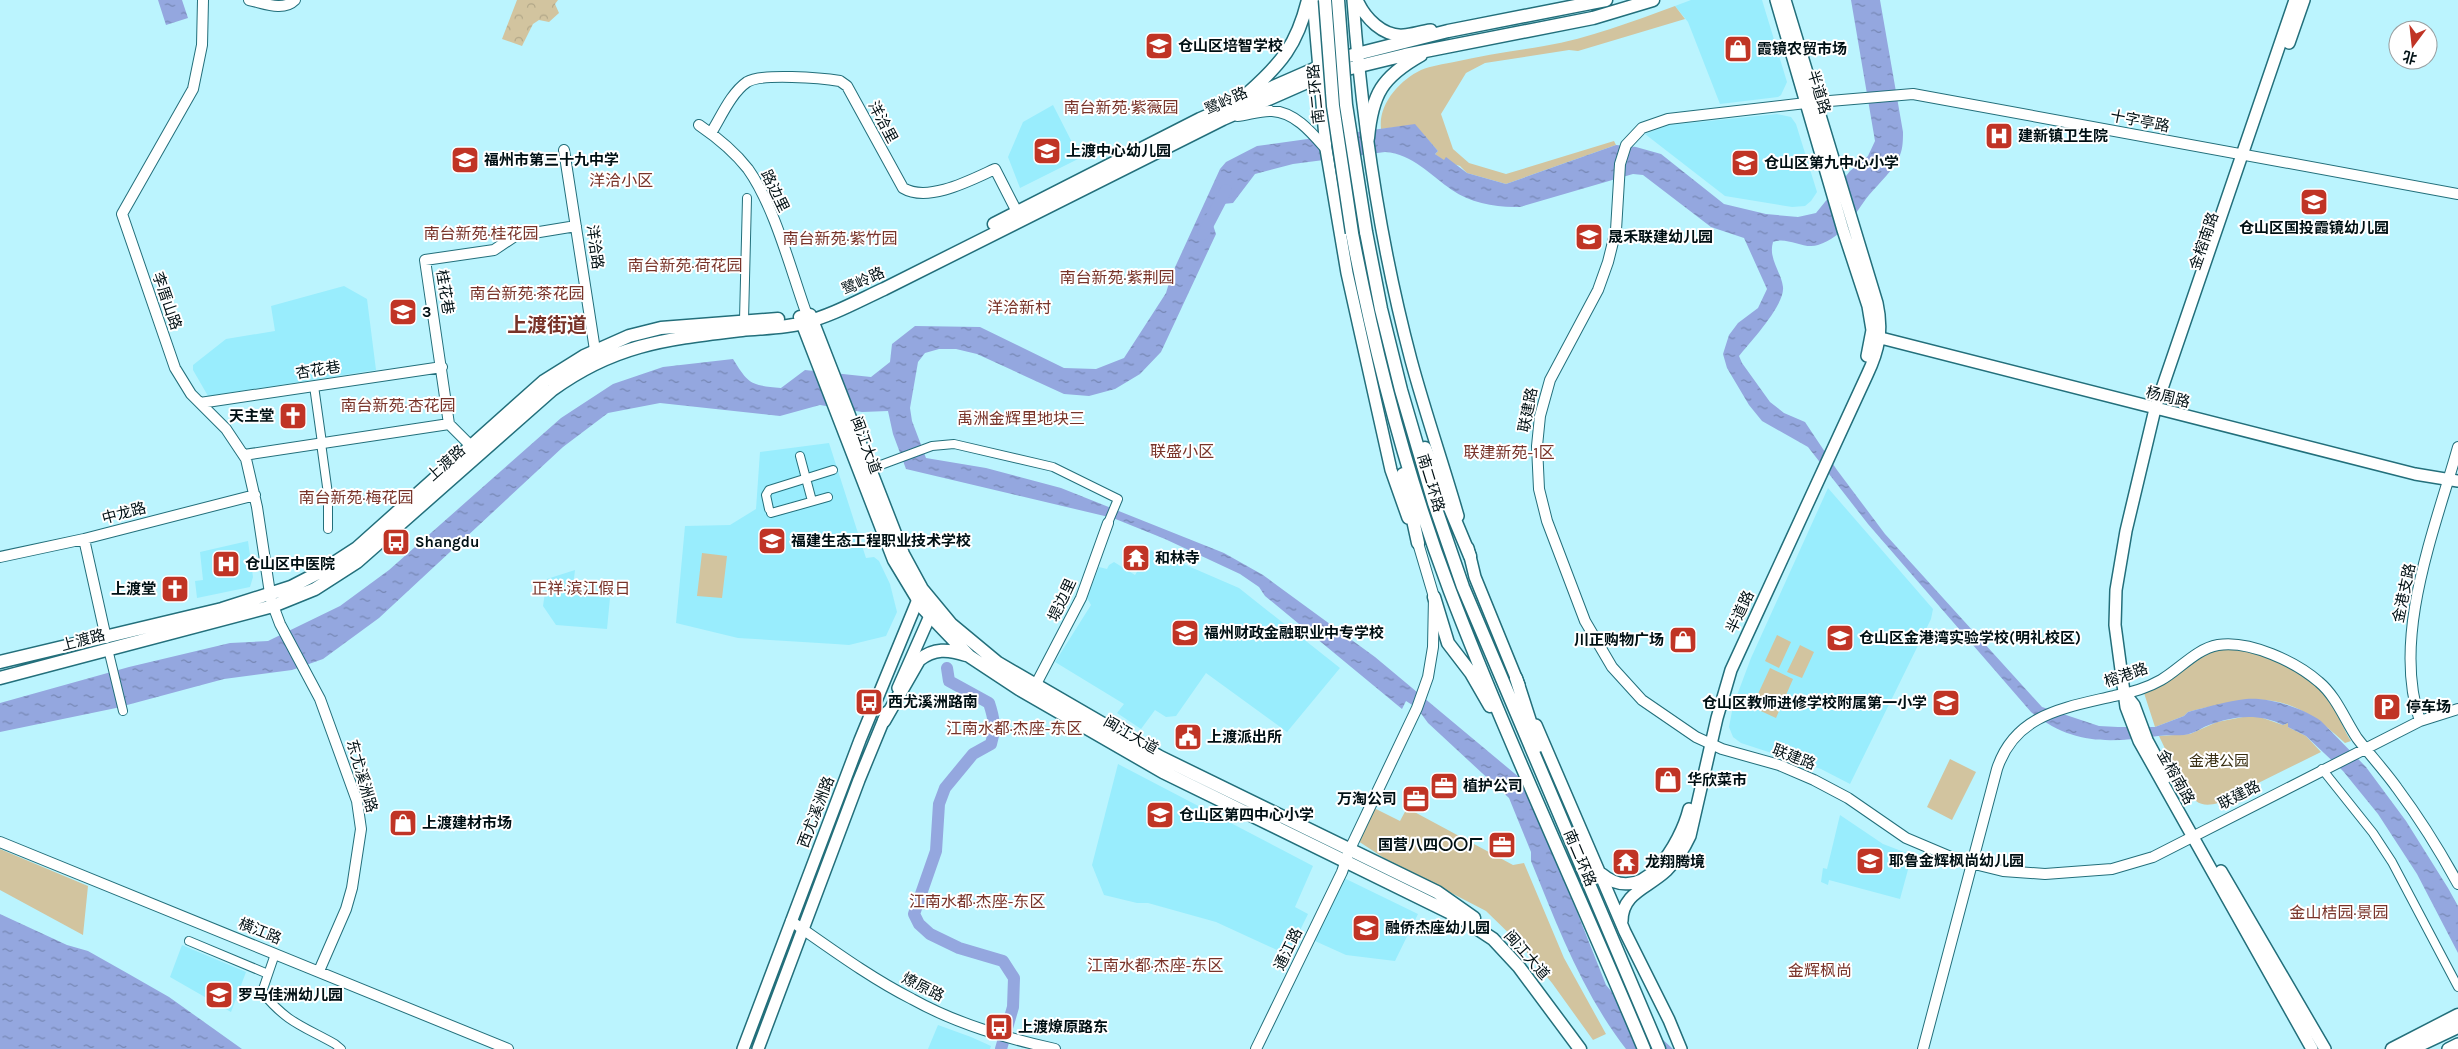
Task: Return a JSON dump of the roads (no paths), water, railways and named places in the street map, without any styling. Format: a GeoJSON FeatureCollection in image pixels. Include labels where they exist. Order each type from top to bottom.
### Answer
{"type":"FeatureCollection","features":[{"type":"Feature","properties":{"kind":"main road"},"geometry":{"type":"LineString","coordinates":[[1240,101],[1271,74],[1285,57],[1298,34],[1308,0]]}},
{"type":"Feature","properties":{"kind":"main road"},"geometry":{"type":"LineString","coordinates":[[1313,0],[1328,168],[1347,273],[1391,470],[1418,543]]}},
{"type":"Feature","properties":{"kind":"main road","name":"南二环路"},"geometry":{"type":"LineString","coordinates":[[1325,0],[1333,106],[1352,233],[1367,313],[1387,393],[1420,506],[1450,590],[1644,1049]]}},
{"type":"Feature","properties":{"kind":"main road","name":"南二环路"},"geometry":{"type":"LineString","coordinates":[[1338,0],[1346,105],[1366,232],[1381,309],[1401,390],[1434,503],[1463,587],[1659,1049]]}},
{"type":"Feature","properties":{"kind":"main road"},"geometry":{"type":"LineString","coordinates":[[1353,0],[1357,53],[1368,138],[1383,232],[1404,335],[1478,585],[1622,923],[1681,1049]]}},
{"type":"Feature","properties":{"kind":"main road"},"geometry":{"type":"LineString","coordinates":[[1357,0],[1370,20],[1393,34],[1406,35],[1430,30],[1448,32]]}},
{"type":"Feature","properties":{"kind":"main road","name":"鹭岭路"},"geometry":{"type":"LineString","coordinates":[[806,318],[884,289],[1223,118],[1357,53],[1448,32],[1606,0]]}},
{"type":"Feature","properties":{"kind":"main road","name":"鹭岭路"},"geometry":{"type":"LineString","coordinates":[[806,318],[1240,101],[1318,72],[1359,67],[1435,48],[1593,18],[1653,0]]}},
{"type":"Feature","properties":{"kind":"main road","name":"半道路"},"geometry":{"type":"LineString","coordinates":[[1622,923],[1624,910],[1632,895],[1667,870],[1684,847],[1692,830],[1717,688],[1727,660],[1861,372],[1876,333],[1872,304],[1852,221],[1776,0]]}},
{"type":"Feature","properties":{"kind":"main road","name":"半道路"},"geometry":{"type":"LineString","coordinates":[[1785,0],[1843,230],[1872,304]]}},
{"type":"Feature","properties":{"kind":"main road","name":"金榕南路"},"geometry":{"type":"LineString","coordinates":[[2295,0],[2245,156],[2141,461],[2116,590],[2116,640],[2129,717],[2142,747],[2195,835],[2312,1049]]}},
{"type":"Feature","properties":{"kind":"main road","name":"金榕南路"},"geometry":{"type":"LineString","coordinates":[[2245,156],[2304,0]]}},
{"type":"Feature","properties":{"kind":"main road"},"geometry":{"type":"LineString","coordinates":[[1368,138],[1372,105],[1382,88],[1401,68],[1435,48]]}},
{"type":"Feature","properties":{"kind":"main road","name":"上渡路"},"geometry":{"type":"LineString","coordinates":[[271,600],[350,553],[544,381],[595,350],[629,336],[661,328],[744,320],[806,318]]}},
{"type":"Feature","properties":{"kind":"main road","name":"上渡路"},"geometry":{"type":"LineString","coordinates":[[0,678],[107,644],[315,589],[358,562],[552,390],[593,364],[654,342],[806,318]]}},
{"type":"Feature","properties":{"kind":"main road","name":"闽江大道"},"geometry":{"type":"LineString","coordinates":[[806,318],[842,410],[885,539],[903,577],[918,601],[951,624],[978,648],[1035,686],[1160,757],[1461,918],[1493,939],[1519,967],[1580,1049]]}},
{"type":"Feature","properties":{"kind":"main road","name":"杨周路"},"geometry":{"type":"LineString","coordinates":[[1876,333],[2160,406],[2454,478]]}},
{"type":"Feature","properties":{"kind":"main road"},"geometry":{"type":"LineString","coordinates":[[1401,390],[1470,556]]}},
{"type":"Feature","properties":{"kind":"main road"},"geometry":{"type":"LineString","coordinates":[[1387,393],[1418,543]]}},
{"type":"Feature","properties":{"kind":"main road","name":"闽江大道"},"geometry":{"type":"LineString","coordinates":[[842,410],[870,469],[903,554],[922,588],[932,611],[969,656],[1019,689],[1163,772],[1454,902],[1497,936],[1528,969],[1588,1049]]}},
{"type":"Feature","properties":{"kind":"main road","name":"西尤溪洲路"},"geometry":{"type":"LineString","coordinates":[[743,1049],[860,740],[922,588]]}},
{"type":"Feature","properties":{"kind":"main road"},"geometry":{"type":"LineString","coordinates":[[1434,597],[1448,643],[1477,682],[1533,789]]}},
{"type":"Feature","properties":{"kind":"main road","name":"西尤溪洲路"},"geometry":{"type":"LineString","coordinates":[[758,1049],[858,780],[932,611]]}},
{"type":"Feature","properties":{"kind":"main road","name":"上渡路"},"geometry":{"type":"LineString","coordinates":[[0,662],[107,644]]}},
{"type":"Feature","properties":{"kind":"main road"},"geometry":{"type":"LineString","coordinates":[[884,721],[915,665],[924,656],[944,650],[969,656]]}},
{"type":"Feature","properties":{"kind":"main road"},"geometry":{"type":"LineString","coordinates":[[1516,678],[1538,744],[1547,785]]}},
{"type":"Feature","properties":{"kind":"main road","name":"半道路"},"geometry":{"type":"LineString","coordinates":[[1602,874],[1617,882],[1636,882],[1654,870],[1669,855],[1684,827],[1708,743]]}},
{"type":"Feature","properties":{"kind":"main road"},"geometry":{"type":"LineString","coordinates":[[2195,835],[2325,1049]]}},
{"type":"Feature","properties":{"kind":"main road"},"geometry":{"type":"LineString","coordinates":[[2392,1049],[2458,1015]]}},
{"type":"Feature","properties":{"kind":"main road"},"geometry":{"type":"LineString","coordinates":[[2411,1049],[2458,1027]]}},
{"type":"Feature","properties":{"kind":"main road"},"geometry":{"type":"LineString","coordinates":[[2448,1049],[2458,1044]]}},
{"type":"Feature","properties":{"kind":"street","name":"李厝山路"},"geometry":{"type":"LineString","coordinates":[[203,0],[202,45],[193,89],[122,214],[172,363],[184,385],[221,424],[244,455],[255,495],[271,600],[280,624]]}},
{"type":"Feature","properties":{"kind":"street"},"geometry":{"type":"LineString","coordinates":[[249,0],[282,6],[288,6],[295,0]]}},
{"type":"Feature","properties":{"kind":"street","name":"洋洽里"},"geometry":{"type":"LineString","coordinates":[[711,133],[728,105],[748,81],[766,77],[840,80],[847,86],[903,188],[913,192],[932,192],[963,183],[995,169],[1017,212]]}},
{"type":"Feature","properties":{"kind":"street","name":"十字亭路"},"geometry":{"type":"LineString","coordinates":[[1811,102],[1899,94],[1926,95],[2245,156],[2458,194]]}},
{"type":"Feature","properties":{"kind":"street","name":"联建路"},"geometry":{"type":"LineString","coordinates":[[1811,102],[1660,121],[1637,131],[1626,145],[1620,164],[1615,237],[1602,282],[1557,364],[1544,398],[1537,438],[1539,489],[1547,521],[1581,612],[1605,657],[1624,682],[1642,700],[1673,723],[1708,743],[1779,766],[1814,780],[1848,798],[1906,838],[1971,864],[2033,874],[2100,871],[2147,860],[2420,721],[2458,709]]}},
{"type":"Feature","properties":{"kind":"street"},"geometry":{"type":"LineString","coordinates":[[1223,118],[1273,110],[1295,118],[1310,130],[1326,149]]}},
{"type":"Feature","properties":{"kind":"street","name":"路边里"},"geometry":{"type":"LineString","coordinates":[[700,125],[737,156],[758,186],[780,240],[806,318]]}},
{"type":"Feature","properties":{"kind":"street","name":"洋洽路"},"geometry":{"type":"LineString","coordinates":[[564,150],[595,350]]}},
{"type":"Feature","properties":{"kind":"street"},"geometry":{"type":"LineString","coordinates":[[744,320],[747,198]]}},
{"type":"Feature","properties":{"kind":"street","name":"桂花巷"},"geometry":{"type":"LineString","coordinates":[[449,424],[425,260],[494,250],[515,236],[576,226]]}},
{"type":"Feature","properties":{"kind":"street","name":"杏花巷"},"geometry":{"type":"LineString","coordinates":[[200,403],[442,367]]}},
{"type":"Feature","properties":{"kind":"street"},"geometry":{"type":"LineString","coordinates":[[314,386],[328,494],[328,529]]}},
{"type":"Feature","properties":{"kind":"street"},"geometry":{"type":"LineString","coordinates":[[244,455],[449,424],[471,446]]}},
{"type":"Feature","properties":{"kind":"street"},"geometry":{"type":"LineString","coordinates":[[870,469],[932,446],[954,444],[1042,464],[1063,472],[1118,499],[1108,523]]}},
{"type":"Feature","properties":{"kind":"street","name":"金港支路"},"geometry":{"type":"LineString","coordinates":[[2420,721],[2412,690],[2411,634],[2420,585],[2454,478],[2458,447]]}},
{"type":"Feature","properties":{"kind":"street"},"geometry":{"type":"LineString","coordinates":[[800,456],[812,502]]}},
{"type":"Feature","properties":{"kind":"street"},"geometry":{"type":"LineString","coordinates":[[828,497],[770,511],[766,495],[769,490],[833,470]]}},
{"type":"Feature","properties":{"kind":"street","name":"中龙路"},"geometry":{"type":"LineString","coordinates":[[0,557],[84,539],[255,495]]}},
{"type":"Feature","properties":{"kind":"street","name":"堤边里"},"geometry":{"type":"LineString","coordinates":[[1035,686],[1081,598],[1108,523]]}},
{"type":"Feature","properties":{"kind":"street"},"geometry":{"type":"LineString","coordinates":[[84,539],[123,711]]}},
{"type":"Feature","properties":{"kind":"street","name":"通江路"},"geometry":{"type":"LineString","coordinates":[[1256,1049],[1422,696],[1433,647],[1434,597],[1418,543]]}},
{"type":"Feature","properties":{"kind":"street","name":"东尤溪洲路"},"geometry":{"type":"LineString","coordinates":[[280,624],[320,699],[345,762],[357,801],[361,829],[350,899],[319,971]]}},
{"type":"Feature","properties":{"kind":"street","name":"榕港路"},"geometry":{"type":"LineString","coordinates":[[1923,1049],[1996,769],[2004,750],[2026,726],[2044,715],[2125,694],[2161,679],[2206,649],[2225,644],[2271,654],[2294,664],[2320,682],[2331,695],[2365,748],[2414,812],[2458,884]]}},
{"type":"Feature","properties":{"kind":"street"},"geometry":{"type":"LineString","coordinates":[[2322,770],[2373,832],[2392,862],[2458,987]]}},
{"type":"Feature","properties":{"kind":"street","name":"横江路"},"geometry":{"type":"LineString","coordinates":[[0,842],[508,1049]]}},
{"type":"Feature","properties":{"kind":"street","name":"燎原路"},"geometry":{"type":"LineString","coordinates":[[791,921],[875,978],[913,1000],[992,1033],[1055,1049]]}},
{"type":"Feature","properties":{"kind":"street"},"geometry":{"type":"LineString","coordinates":[[189,941],[268,974]]}},
{"type":"Feature","properties":{"kind":"street"},"geometry":{"type":"LineString","coordinates":[[275,954],[262,992],[278,1011],[304,1029],[332,1042],[341,1049]]}},
{"type":"Feature","properties":{"kind":"water"},"geometry":{"type":"Polygon","coordinates":[[[158,0],[182,0],[188,18],[166,25],[158,0]]]}},
{"type":"Feature","properties":{"kind":"water"},"geometry":{"type":"Polygon","coordinates":[[[1851,0],[1880,0],[1903,132],[1901,152],[1890,171],[1869,195],[1848,224],[1835,236],[1813,246],[1784,241],[1773,242],[1772,254],[1782,281],[1782,295],[1766,323],[1739,356],[1742,363],[1770,402],[1784,413],[1805,422],[1837,470],[1885,534],[2042,707],[2099,726],[2155,727],[2184,716],[2188,712],[2232,701],[2255,699],[2285,704],[2321,721],[2366,767],[2406,821],[2448,888],[2458,906],[2458,953],[2417,874],[2378,814],[2343,771],[2306,736],[2288,727],[2288,723],[2283,725],[2274,721],[2246,717],[2209,725],[2188,734],[2106,740],[2076,736],[2061,731],[2031,712],[1868,524],[1808,447],[1762,421],[1749,405],[1727,368],[1723,354],[1729,335],[1738,323],[1758,308],[1767,289],[1744,238],[1711,227],[1643,175],[1633,174],[1520,207],[1511,207],[1484,204],[1459,195],[1413,161],[1385,152],[1293,164],[1255,174],[1233,203],[1213,205],[1209,213],[1216,234],[1161,352],[1140,374],[1115,389],[1089,396],[1064,394],[977,354],[956,349],[939,349],[925,353],[918,362],[910,408],[912,421],[926,458],[986,468],[1061,488],[1224,553],[1263,575],[1375,657],[1520,778],[1545,831],[1606,985],[1617,998],[1673,1049],[1626,1049],[1597,1005],[1572,958],[1531,861],[1531,852],[1509,798],[1428,723],[1417,708],[1406,701],[1402,709],[1265,596],[1259,587],[1240,574],[1165,539],[1113,518],[906,469],[893,434],[888,411],[862,412],[820,405],[780,416],[660,403],[608,413],[563,447],[379,618],[323,659],[292,670],[224,679],[116,708],[0,732],[0,703],[129,667],[230,643],[268,641],[340,606],[389,570],[561,418],[613,384],[663,367],[733,359],[747,379],[763,386],[781,388],[805,370],[871,377],[890,362],[892,344],[915,326],[980,327],[1064,368],[1096,369],[1124,358],[1166,293],[1171,276],[1220,169],[1226,162],[1257,146],[1415,124],[1438,151],[1435,154],[1444,160],[1446,157],[1467,173],[1506,184],[1616,145],[1636,147],[1661,154],[1724,204],[1766,214],[1798,217],[1816,213],[1850,171],[1868,156],[1875,141],[1851,0]]]}},
{"type":"Feature","properties":{"kind":"water"},"geometry":{"type":"Polygon","coordinates":[[[0,914],[67,945],[88,951],[169,997],[242,1049],[0,1049],[0,914]]]}},
{"type":"Feature","properties":{"kind":"waterway"},"geometry":{"type":"LineString","coordinates":[[1203,234],[1226,190]]}},
{"type":"Feature","properties":{"kind":"waterway"},"geometry":{"type":"LineString","coordinates":[[947,668],[949,681],[989,703],[994,733],[991,744],[973,754],[945,788],[939,804],[936,851],[914,914],[919,924],[930,934],[959,948],[1003,961],[1014,978],[1013,1007],[1001,1049]]}},
{"type":"Feature","properties":{"kind":"place","name":"仓山区培智学校"},"geometry":{"type":"Point","coordinates":[1159,46]}},
{"type":"Feature","properties":{"kind":"place","name":"霞镜农贸市场"},"geometry":{"type":"Point","coordinates":[1738,49]}},
{"type":"Feature","properties":{"kind":"place","name":"建新镇卫生院"},"geometry":{"type":"Point","coordinates":[1999,136]}},
{"type":"Feature","properties":{"kind":"place","name":"上渡中心幼儿园"},"geometry":{"type":"Point","coordinates":[1047,151]}},
{"type":"Feature","properties":{"kind":"place","name":"福州市第三十九中学"},"geometry":{"type":"Point","coordinates":[465,160]}},
{"type":"Feature","properties":{"kind":"place","name":"仓山区第九中心小学"},"geometry":{"type":"Point","coordinates":[1745,163]}},
{"type":"Feature","properties":{"kind":"place","name":"仓山区国投霞镜幼儿园"},"geometry":{"type":"Point","coordinates":[2314,202]}},
{"type":"Feature","properties":{"kind":"place","name":"晟禾联建幼儿园"},"geometry":{"type":"Point","coordinates":[1589,237]}},
{"type":"Feature","properties":{"kind":"place","name":"3"},"geometry":{"type":"Point","coordinates":[403,312]}},
{"type":"Feature","properties":{"kind":"place","name":"天主堂"},"geometry":{"type":"Point","coordinates":[293,416]}},
{"type":"Feature","properties":{"kind":"place","name":"福建生态工程职业技术学校"},"geometry":{"type":"Point","coordinates":[772,541]}},
{"type":"Feature","properties":{"kind":"place","name":"Shangdu"},"geometry":{"type":"Point","coordinates":[396,542]}},
{"type":"Feature","properties":{"kind":"place","name":"和林寺"},"geometry":{"type":"Point","coordinates":[1136,558]}},
{"type":"Feature","properties":{"kind":"place","name":"仓山区中医院"},"geometry":{"type":"Point","coordinates":[226,564]}},
{"type":"Feature","properties":{"kind":"place","name":"上渡堂"},"geometry":{"type":"Point","coordinates":[175,589]}},
{"type":"Feature","properties":{"kind":"place","name":"福州财政金融职业中专学校"},"geometry":{"type":"Point","coordinates":[1185,633]}},
{"type":"Feature","properties":{"kind":"place","name":"仓山区金港湾实验学校(明礼校区)"},"geometry":{"type":"Point","coordinates":[1840,638]}},
{"type":"Feature","properties":{"kind":"place","name":"川正购物广场"},"geometry":{"type":"Point","coordinates":[1683,640]}},
{"type":"Feature","properties":{"kind":"place","name":"西尤溪洲路南"},"geometry":{"type":"Point","coordinates":[869,702]}},
{"type":"Feature","properties":{"kind":"place","name":"仓山区教师进修学校附属第一小学"},"geometry":{"type":"Point","coordinates":[1946,703]}},
{"type":"Feature","properties":{"kind":"place","name":"停车场"},"geometry":{"type":"Point","coordinates":[2387,707]}},
{"type":"Feature","properties":{"kind":"place","name":"上渡派出所"},"geometry":{"type":"Point","coordinates":[1188,737]}},
{"type":"Feature","properties":{"kind":"place","name":"华欣菜市"},"geometry":{"type":"Point","coordinates":[1668,780]}},
{"type":"Feature","properties":{"kind":"place","name":"植护公司"},"geometry":{"type":"Point","coordinates":[1444,786]}},
{"type":"Feature","properties":{"kind":"place","name":"万淘公司"},"geometry":{"type":"Point","coordinates":[1416,799]}},
{"type":"Feature","properties":{"kind":"place","name":"仓山区第四中心小学"},"geometry":{"type":"Point","coordinates":[1160,815]}},
{"type":"Feature","properties":{"kind":"place","name":"上渡建材市场"},"geometry":{"type":"Point","coordinates":[403,823]}},
{"type":"Feature","properties":{"kind":"place","name":"国营八四〇〇厂"},"geometry":{"type":"Point","coordinates":[1502,845]}},
{"type":"Feature","properties":{"kind":"place","name":"耶鲁金辉枫尚幼儿园"},"geometry":{"type":"Point","coordinates":[1870,861]}},
{"type":"Feature","properties":{"kind":"place","name":"龙翔腾境"},"geometry":{"type":"Point","coordinates":[1626,862]}},
{"type":"Feature","properties":{"kind":"place","name":"融侨杰座幼儿园"},"geometry":{"type":"Point","coordinates":[1366,928]}},
{"type":"Feature","properties":{"kind":"place","name":"罗马佳洲幼儿园"},"geometry":{"type":"Point","coordinates":[219,995]}},
{"type":"Feature","properties":{"kind":"place","name":"上渡燎原路东"},"geometry":{"type":"Point","coordinates":[999,1027]}},
{"type":"Feature","properties":{"kind":"district","name":"南台新苑·紫薇园"},"geometry":{"type":"Point","coordinates":[1121,107]}},
{"type":"Feature","properties":{"kind":"district","name":"洋洽小区"},"geometry":{"type":"Point","coordinates":[621,180]}},
{"type":"Feature","properties":{"kind":"district","name":"南台新苑·桂花园"},"geometry":{"type":"Point","coordinates":[481,233]}},
{"type":"Feature","properties":{"kind":"district","name":"南台新苑·紫竹园"},"geometry":{"type":"Point","coordinates":[840,238]}},
{"type":"Feature","properties":{"kind":"district","name":"南台新苑·荷花园"},"geometry":{"type":"Point","coordinates":[685,265]}},
{"type":"Feature","properties":{"kind":"district","name":"南台新苑·紫荆园"},"geometry":{"type":"Point","coordinates":[1117,277]}},
{"type":"Feature","properties":{"kind":"district","name":"南台新苑·茶花园"},"geometry":{"type":"Point","coordinates":[527,293]}},
{"type":"Feature","properties":{"kind":"district","name":"洋洽新村"},"geometry":{"type":"Point","coordinates":[1019,307]}},
{"type":"Feature","properties":{"kind":"district","name":"上渡街道"},"geometry":{"type":"Point","coordinates":[547,325]}},
{"type":"Feature","properties":{"kind":"district","name":"南台新苑·杏花园"},"geometry":{"type":"Point","coordinates":[398,405]}},
{"type":"Feature","properties":{"kind":"district","name":"禹洲金辉里地块三"},"geometry":{"type":"Point","coordinates":[1021,418]}},
{"type":"Feature","properties":{"kind":"district","name":"联盛小区"},"geometry":{"type":"Point","coordinates":[1182,451]}},
{"type":"Feature","properties":{"kind":"district","name":"联建新苑-1区"},"geometry":{"type":"Point","coordinates":[1509,452]}},
{"type":"Feature","properties":{"kind":"district","name":"南台新苑·梅花园"},"geometry":{"type":"Point","coordinates":[356,497]}},
{"type":"Feature","properties":{"kind":"district","name":"正祥·滨江假日"},"geometry":{"type":"Point","coordinates":[581,588]}},
{"type":"Feature","properties":{"kind":"district","name":"江南水都·杰座-东区"},"geometry":{"type":"Point","coordinates":[1014,728]}},
{"type":"Feature","properties":{"kind":"district","name":"江南水都·杰座-东区"},"geometry":{"type":"Point","coordinates":[977,901]}},
{"type":"Feature","properties":{"kind":"district","name":"金山桔园·景园"},"geometry":{"type":"Point","coordinates":[2339,912]}},
{"type":"Feature","properties":{"kind":"district","name":"江南水都·杰座-东区"},"geometry":{"type":"Point","coordinates":[1155,965]}},
{"type":"Feature","properties":{"kind":"district","name":"金辉枫尚"},"geometry":{"type":"Point","coordinates":[1820,970]}},
{"type":"Feature","properties":{"kind":"park label","name":"金港公园"},"geometry":{"type":"Point","coordinates":[2219,761]}}]}
